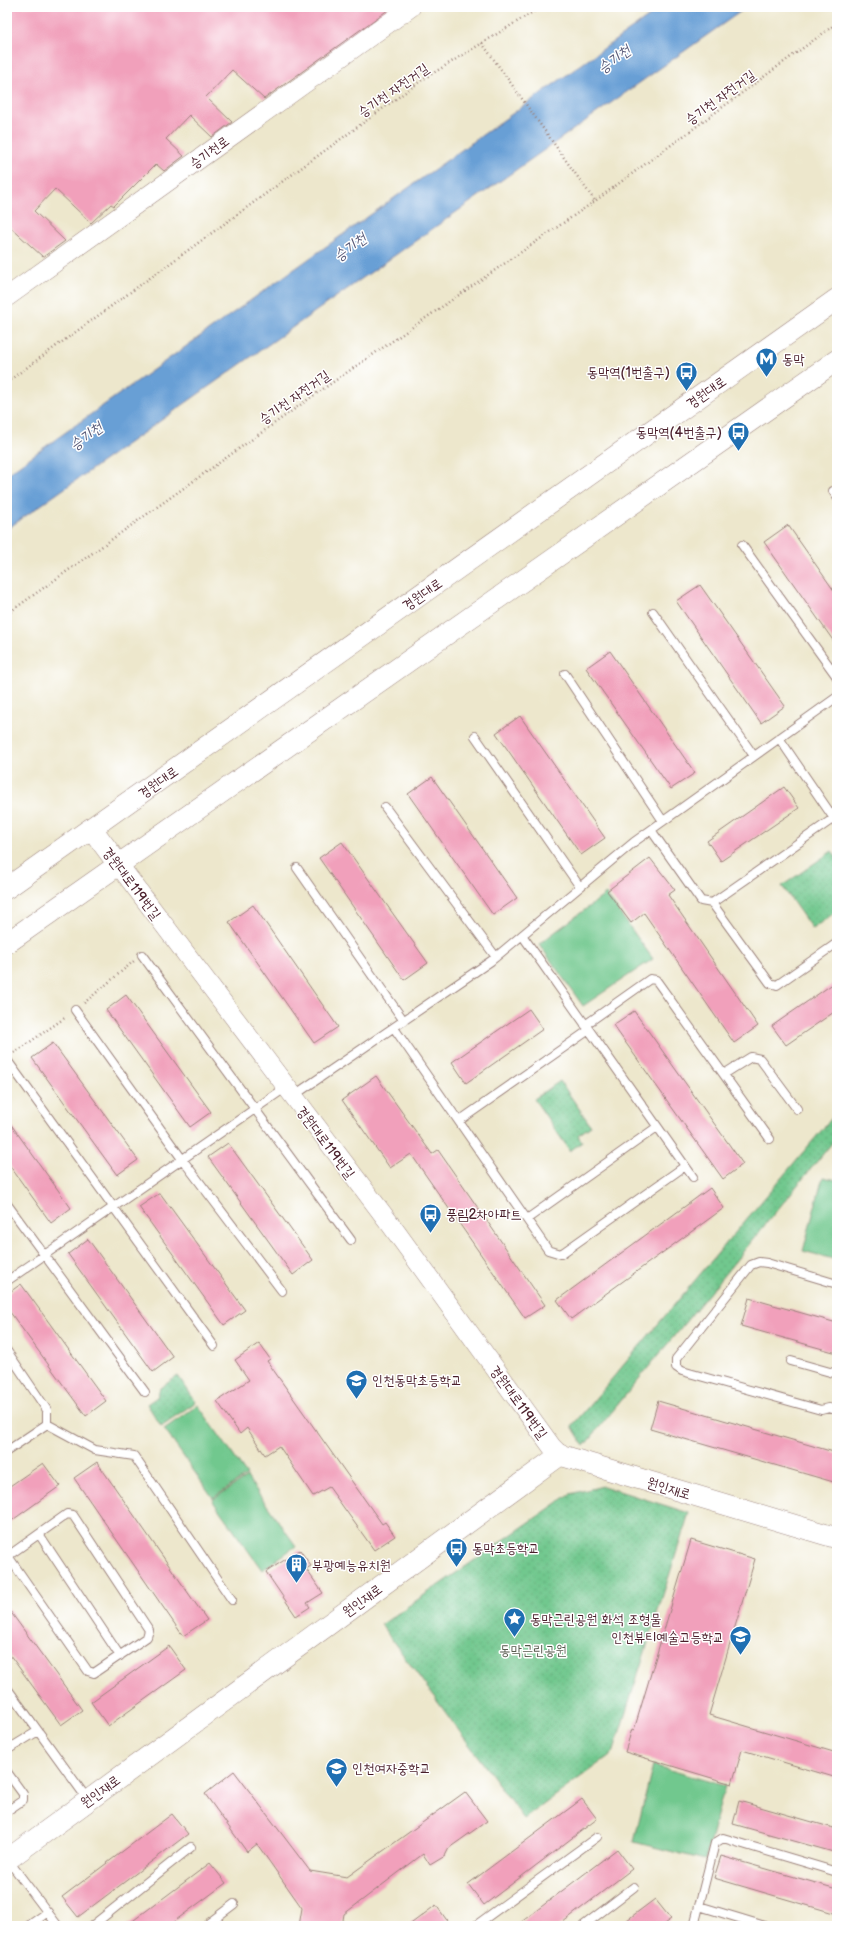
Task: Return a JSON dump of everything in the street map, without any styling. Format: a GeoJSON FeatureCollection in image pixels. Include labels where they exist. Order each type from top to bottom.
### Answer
{"type":"FeatureCollection","features":[{"type":"Feature","properties":{"kind":"main road","name":"경원대로"},"geometry":{"type":"LineString","coordinates":[[7,888],[837,299]]}},
{"type":"Feature","properties":{"kind":"main road"},"geometry":{"type":"LineString","coordinates":[[7,943],[837,360]]}},
{"type":"Feature","properties":{"kind":"main road","name":"경원대로119번길"},"geometry":{"type":"LineString","coordinates":[[92,829],[118,864]]}},
{"type":"Feature","properties":{"kind":"main road","name":"원인재로"},"geometry":{"type":"LineString","coordinates":[[7,1859],[560,1455],[837,1538]]}},
{"type":"Feature","properties":{"kind":"street","name":"승기천로"},"geometry":{"type":"LineString","coordinates":[[7,297],[411,7]]}},
{"type":"Feature","properties":{"kind":"street","name":"경원대로119번길"},"geometry":{"type":"LineString","coordinates":[[118,864],[391,1225],[552,1447],[560,1455]]}},
{"type":"Feature","properties":{"kind":"lane"},"geometry":{"type":"LineString","coordinates":[[742,545],[837,678]]}},
{"type":"Feature","properties":{"kind":"lane"},"geometry":{"type":"LineString","coordinates":[[654,612],[754,756]]}},
{"type":"Feature","properties":{"kind":"lane"},"geometry":{"type":"LineString","coordinates":[[564,674],[663,821]]}},
{"type":"Feature","properties":{"kind":"lane"},"geometry":{"type":"LineString","coordinates":[[7,1281],[254,1109],[289,1092],[394,1028],[496,957],[651,830],[837,697]]}},
{"type":"Feature","properties":{"kind":"lane"},"geometry":{"type":"LineString","coordinates":[[475,736],[580,887]]}},
{"type":"Feature","properties":{"kind":"lane"},"geometry":{"type":"LineString","coordinates":[[712,903],[835,820],[779,738]]}},
{"type":"Feature","properties":{"kind":"lane"},"geometry":{"type":"LineString","coordinates":[[385,807],[496,957]]}},
{"type":"Feature","properties":{"kind":"lane"},"geometry":{"type":"LineString","coordinates":[[651,830],[701,901],[712,903],[770,984],[777,985],[837,943]]}},
{"type":"Feature","properties":{"kind":"lane"},"geometry":{"type":"LineString","coordinates":[[297,868],[404,1021]]}},
{"type":"Feature","properties":{"kind":"lane"},"geometry":{"type":"LineString","coordinates":[[522,935],[693,1177]]}},
{"type":"Feature","properties":{"kind":"lane"},"geometry":{"type":"LineString","coordinates":[[142,955],[351,1240]]}},
{"type":"Feature","properties":{"kind":"lane"},"geometry":{"type":"LineString","coordinates":[[459,1121],[587,1028],[650,979],[656,980],[770,1139]]}},
{"type":"Feature","properties":{"kind":"lane"},"geometry":{"type":"LineString","coordinates":[[75,1010],[182,1159],[282,1291]]}},
{"type":"Feature","properties":{"kind":"lane"},"geometry":{"type":"LineString","coordinates":[[394,1028],[548,1250],[561,1254],[685,1166]]}},
{"type":"Feature","properties":{"kind":"lane"},"geometry":{"type":"LineString","coordinates":[[724,1074],[751,1057],[760,1059],[796,1109]]}},
{"type":"Feature","properties":{"kind":"lane"},"geometry":{"type":"LineString","coordinates":[[7,1060],[112,1208],[214,1346]]}},
{"type":"Feature","properties":{"kind":"lane"},"geometry":{"type":"LineString","coordinates":[[527,1219],[657,1127]]}},
{"type":"Feature","properties":{"kind":"lane"},"geometry":{"type":"LineString","coordinates":[[7,1204],[145,1392]]}},
{"type":"Feature","properties":{"kind":"lane"},"geometry":{"type":"LineString","coordinates":[[837,1284],[767,1263],[759,1262],[751,1265],[676,1359],[676,1367],[682,1371],[821,1410],[829,1408],[837,1410]]}},
{"type":"Feature","properties":{"kind":"lane"},"geometry":{"type":"LineString","coordinates":[[7,1351],[47,1410],[47,1424]]}},
{"type":"Feature","properties":{"kind":"lane"},"geometry":{"type":"LineString","coordinates":[[791,1362],[837,1374]]}},
{"type":"Feature","properties":{"kind":"lane"},"geometry":{"type":"LineString","coordinates":[[7,1451],[47,1424]]}},
{"type":"Feature","properties":{"kind":"lane"},"geometry":{"type":"LineString","coordinates":[[47,1424],[95,1450],[134,1456],[232,1600]]}},
{"type":"Feature","properties":{"kind":"lane"},"geometry":{"type":"LineString","coordinates":[[67,1514],[73,1515],[149,1630],[147,1637],[94,1673],[88,1670],[8,1556],[67,1514]]}},
{"type":"Feature","properties":{"kind":"lane"},"geometry":{"type":"LineString","coordinates":[[39,1534],[120,1656]]}},
{"type":"Feature","properties":{"kind":"lane"},"geometry":{"type":"LineString","coordinates":[[7,1688],[88,1800]]}},
{"type":"Feature","properties":{"kind":"lane"},"geometry":{"type":"LineString","coordinates":[[7,1750],[38,1731]]}},
{"type":"Feature","properties":{"kind":"lane"},"geometry":{"type":"LineString","coordinates":[[7,1772],[23,1794],[23,1800],[7,1811]]}},
{"type":"Feature","properties":{"kind":"lane"},"geometry":{"type":"LineString","coordinates":[[476,1926],[597,1837]]}},
{"type":"Feature","properties":{"kind":"lane"},"geometry":{"type":"LineString","coordinates":[[694,1926],[715,1843],[723,1838],[837,1872]]}},
{"type":"Feature","properties":{"kind":"lane"},"geometry":{"type":"LineString","coordinates":[[92,1926],[191,1847]]}},
{"type":"Feature","properties":{"kind":"lane"},"geometry":{"type":"LineString","coordinates":[[7,1859],[58,1926]]}},
{"type":"Feature","properties":{"kind":"lane"},"geometry":{"type":"LineString","coordinates":[[583,1926],[634,1887]]}},
{"type":"Feature","properties":{"kind":"lane"},"geometry":{"type":"LineString","coordinates":[[205,1926],[234,1904]]}},
{"type":"Feature","properties":{"kind":"lane"},"geometry":{"type":"LineString","coordinates":[[699,1906],[765,1926]]}},
{"type":"Feature","properties":{"kind":"lane"},"geometry":{"type":"LineString","coordinates":[[28,1926],[48,1912]]}},
{"type":"Feature","properties":{"kind":"path","name":"승기천 자전거길"},"geometry":{"type":"LineString","coordinates":[[7,382],[422,80],[541,7]]}},
{"type":"Feature","properties":{"kind":"path","name":"승기천 자전거길"},"geometry":{"type":"LineString","coordinates":[[7,614],[317,393],[595,201],[837,24]]}},
{"type":"Feature","properties":{"kind":"path"},"geometry":{"type":"LineString","coordinates":[[482,43],[595,201]]}},
{"type":"Feature","properties":{"kind":"green space"},"geometry":{"type":"Polygon","coordinates":[[[832,851],[837,858],[837,911],[812,929],[782,886],[832,851]]]}},
{"type":"Feature","properties":{"kind":"green space"},"geometry":{"type":"Polygon","coordinates":[[[606,894],[653,959],[583,1006],[539,944],[606,894]]]}},
{"type":"Feature","properties":{"kind":"green space"},"geometry":{"type":"Polygon","coordinates":[[[560,1081],[591,1126],[578,1135],[582,1142],[570,1151],[534,1099],[560,1081]]]}},
{"type":"Feature","properties":{"kind":"green space"},"geometry":{"type":"Polygon","coordinates":[[[837,1112],[837,1137],[584,1446],[572,1426],[837,1112]]]}},
{"type":"Feature","properties":{"kind":"green space"},"geometry":{"type":"Polygon","coordinates":[[[823,1177],[837,1180],[837,1260],[803,1251],[823,1177]]]}},
{"type":"Feature","properties":{"kind":"green space"},"geometry":{"type":"Polygon","coordinates":[[[178,1376],[196,1402],[161,1426],[147,1404],[157,1397],[160,1388],[178,1376]]]}},
{"type":"Feature","properties":{"kind":"green space"},"geometry":{"type":"Polygon","coordinates":[[[198,1405],[247,1475],[213,1498],[164,1429],[198,1405]]]}},
{"type":"Feature","properties":{"kind":"green space"},"geometry":{"type":"Polygon","coordinates":[[[247,1477],[296,1546],[262,1570],[212,1500],[247,1477]]]}},
{"type":"Feature","properties":{"kind":"green space","name":"동막근린공원"},"geometry":{"type":"Polygon","coordinates":[[[603,1486],[689,1513],[613,1753],[524,1819],[381,1625],[570,1494],[603,1486]]]}},
{"type":"Feature","properties":{"kind":"green space"},"geometry":{"type":"Polygon","coordinates":[[[653,1765],[725,1786],[705,1860],[634,1842],[653,1765]]]}},
{"type":"Feature","properties":{"kind":"water","name":"승기천"},"geometry":{"type":"Polygon","coordinates":[[[662,7],[747,7],[7,529],[7,474],[662,7]]]}},
{"type":"Feature","properties":{"kind":"building"},"geometry":{"type":"Polygon","coordinates":[[[7,7],[392,7],[264,99],[232,70],[206,97],[232,122],[212,137],[189,115],[166,139],[184,156],[164,171],[156,164],[114,206],[111,204],[91,223],[55,189],[34,211],[65,241],[43,257],[7,224],[7,7]]]}},
{"type":"Feature","properties":{"kind":"building"},"geometry":{"type":"Polygon","coordinates":[[[788,525],[837,595],[837,646],[764,542],[788,525]]]}},
{"type":"Feature","properties":{"kind":"building"},"geometry":{"type":"Polygon","coordinates":[[[700,585],[785,706],[761,723],[676,601],[700,585]]]}},
{"type":"Feature","properties":{"kind":"building"},"geometry":{"type":"Polygon","coordinates":[[[610,651],[695,773],[671,789],[586,668],[610,651]]]}},
{"type":"Feature","properties":{"kind":"building"},"geometry":{"type":"Polygon","coordinates":[[[520,716],[605,838],[581,855],[496,733],[520,716]]]}},
{"type":"Feature","properties":{"kind":"building"},"geometry":{"type":"Polygon","coordinates":[[[432,777],[517,898],[493,915],[408,794],[432,777]]]}},
{"type":"Feature","properties":{"kind":"building"},"geometry":{"type":"Polygon","coordinates":[[[784,787],[799,808],[721,861],[707,841],[784,787]]]}},
{"type":"Feature","properties":{"kind":"building"},"geometry":{"type":"Polygon","coordinates":[[[342,842],[428,963],[404,980],[319,858],[342,842]]]}},
{"type":"Feature","properties":{"kind":"building"},"geometry":{"type":"Polygon","coordinates":[[[650,858],[675,890],[668,895],[758,1026],[734,1043],[644,913],[631,923],[607,891],[650,858]]]}},
{"type":"Feature","properties":{"kind":"building"},"geometry":{"type":"Polygon","coordinates":[[[253,905],[338,1027],[314,1043],[229,922],[253,905]]]}},
{"type":"Feature","properties":{"kind":"building"},"geometry":{"type":"Polygon","coordinates":[[[837,981],[837,1010],[786,1045],[772,1026],[837,981]]]}},
{"type":"Feature","properties":{"kind":"building"},"geometry":{"type":"Polygon","coordinates":[[[126,995],[211,1112],[190,1127],[106,1010],[126,995]]]}},
{"type":"Feature","properties":{"kind":"building"},"geometry":{"type":"Polygon","coordinates":[[[529,1009],[543,1029],[466,1083],[452,1062],[529,1009]]]}},
{"type":"Feature","properties":{"kind":"building"},"geometry":{"type":"Polygon","coordinates":[[[634,1011],[743,1164],[723,1179],[613,1025],[634,1011]]]}},
{"type":"Feature","properties":{"kind":"building"},"geometry":{"type":"Polygon","coordinates":[[[53,1043],[138,1160],[117,1175],[32,1058],[53,1043]]]}},
{"type":"Feature","properties":{"kind":"building"},"geometry":{"type":"Polygon","coordinates":[[[376,1076],[432,1154],[438,1150],[545,1305],[525,1318],[411,1154],[390,1168],[342,1100],[376,1076]]]}},
{"type":"Feature","properties":{"kind":"building"},"geometry":{"type":"Polygon","coordinates":[[[7,1119],[71,1208],[51,1223],[7,1162],[7,1119]]]}},
{"type":"Feature","properties":{"kind":"building"},"geometry":{"type":"Polygon","coordinates":[[[228,1143],[313,1260],[293,1275],[208,1157],[228,1143]]]}},
{"type":"Feature","properties":{"kind":"building"},"geometry":{"type":"Polygon","coordinates":[[[710,1188],[724,1208],[571,1319],[557,1300],[710,1188]]]}},
{"type":"Feature","properties":{"kind":"building"},"geometry":{"type":"Polygon","coordinates":[[[160,1193],[245,1310],[224,1325],[139,1207],[160,1193]]]}},
{"type":"Feature","properties":{"kind":"building"},"geometry":{"type":"Polygon","coordinates":[[[88,1239],[173,1357],[153,1372],[68,1254],[88,1239]]]}},
{"type":"Feature","properties":{"kind":"building"},"geometry":{"type":"Polygon","coordinates":[[[21,1284],[106,1401],[86,1416],[7,1308],[7,1294],[21,1284]]]}},
{"type":"Feature","properties":{"kind":"building"},"geometry":{"type":"Polygon","coordinates":[[[749,1298],[837,1323],[837,1353],[741,1326],[749,1298]]]}},
{"type":"Feature","properties":{"kind":"building"},"geometry":{"type":"Polygon","coordinates":[[[259,1343],[270,1359],[267,1361],[382,1524],[385,1522],[395,1536],[374,1550],[329,1487],[313,1496],[279,1446],[265,1455],[247,1428],[240,1434],[217,1401],[249,1380],[235,1360],[259,1343]]]}},
{"type":"Feature","properties":{"kind":"building"},"geometry":{"type":"Polygon","coordinates":[[[658,1401],[837,1453],[837,1483],[650,1429],[658,1401]]]}},
{"type":"Feature","properties":{"kind":"building"},"geometry":{"type":"Polygon","coordinates":[[[97,1462],[207,1620],[183,1636],[74,1478],[97,1462]]]}},
{"type":"Feature","properties":{"kind":"building"},"geometry":{"type":"Polygon","coordinates":[[[43,1463],[60,1486],[7,1524],[7,1488],[43,1463]]]}},
{"type":"Feature","properties":{"kind":"building"},"geometry":{"type":"Polygon","coordinates":[[[691,1540],[755,1559],[709,1715],[837,1753],[837,1778],[742,1750],[732,1784],[625,1752],[632,1729],[634,1730],[691,1540]]]}},
{"type":"Feature","properties":{"kind":"building","name":"부광예능유치원"},"geometry":{"type":"Polygon","coordinates":[[[300,1550],[311,1566],[306,1569],[323,1593],[307,1603],[310,1607],[296,1616],[266,1572],[300,1550]]]}},
{"type":"Feature","properties":{"kind":"building"},"geometry":{"type":"Polygon","coordinates":[[[7,1607],[82,1710],[61,1725],[7,1651],[7,1607]]]}},
{"type":"Feature","properties":{"kind":"building"},"geometry":{"type":"Polygon","coordinates":[[[169,1646],[186,1670],[108,1726],[91,1702],[169,1646]]]}},
{"type":"Feature","properties":{"kind":"building"},"geometry":{"type":"Polygon","coordinates":[[[234,1771],[310,1871],[347,1877],[465,1792],[487,1821],[449,1848],[445,1856],[430,1865],[423,1854],[344,1914],[342,1926],[299,1926],[302,1908],[257,1844],[247,1852],[205,1794],[234,1771]]]}},
{"type":"Feature","properties":{"kind":"building"},"geometry":{"type":"Polygon","coordinates":[[[582,1799],[597,1819],[484,1905],[468,1884],[582,1799]]]}},
{"type":"Feature","properties":{"kind":"building"},"geometry":{"type":"Polygon","coordinates":[[[739,1801],[837,1829],[837,1853],[733,1824],[739,1801]]]}},
{"type":"Feature","properties":{"kind":"building"},"geometry":{"type":"Polygon","coordinates":[[[172,1814],[188,1834],[78,1917],[62,1897],[172,1814]]]}},
{"type":"Feature","properties":{"kind":"building"},"geometry":{"type":"Polygon","coordinates":[[[617,1849],[632,1869],[558,1926],[516,1926],[617,1849]]]}},
{"type":"Feature","properties":{"kind":"building"},"geometry":{"type":"Polygon","coordinates":[[[721,1856],[837,1889],[837,1914],[714,1878],[721,1856]]]}},
{"type":"Feature","properties":{"kind":"building"},"geometry":{"type":"Polygon","coordinates":[[[210,1863],[226,1883],[168,1926],[126,1926],[210,1863]]]}},
{"type":"Feature","properties":{"kind":"building"},"geometry":{"type":"Polygon","coordinates":[[[655,1899],[671,1919],[661,1926],[619,1926],[655,1899]]]}},
{"type":"Feature","properties":{"kind":"building"},"geometry":{"type":"Polygon","coordinates":[[[436,1905],[451,1926],[408,1926],[436,1905]]]}},
{"type":"Feature","properties":{"kind":"place","name":"동막"},"geometry":{"type":"Point","coordinates":[767,378]}},
{"type":"Feature","properties":{"kind":"place","name":"동막역(1번출구)"},"geometry":{"type":"Point","coordinates":[686,392]}},
{"type":"Feature","properties":{"kind":"place","name":"동막역(4번출구)"},"geometry":{"type":"Point","coordinates":[738,452]}},
{"type":"Feature","properties":{"kind":"place","name":"풍림2차아파트"},"geometry":{"type":"Point","coordinates":[430,1234]}},
{"type":"Feature","properties":{"kind":"place","name":"인천동막초등학교"},"geometry":{"type":"Point","coordinates":[356,1400]}},
{"type":"Feature","properties":{"kind":"place","name":"동막초등학교"},"geometry":{"type":"Point","coordinates":[457,1568]}},
{"type":"Feature","properties":{"kind":"place","name":"부광예능유치원"},"geometry":{"type":"Point","coordinates":[296,1584]}},
{"type":"Feature","properties":{"kind":"place","name":"동막근린공원 화석 조형물"},"geometry":{"type":"Point","coordinates":[515,1638]}},
{"type":"Feature","properties":{"kind":"place","name":"인천뷰티예술고등학교"},"geometry":{"type":"Point","coordinates":[740,1656]}},
{"type":"Feature","properties":{"kind":"place","name":"인천여자중학교"},"geometry":{"type":"Point","coordinates":[336,1788]}}]}
